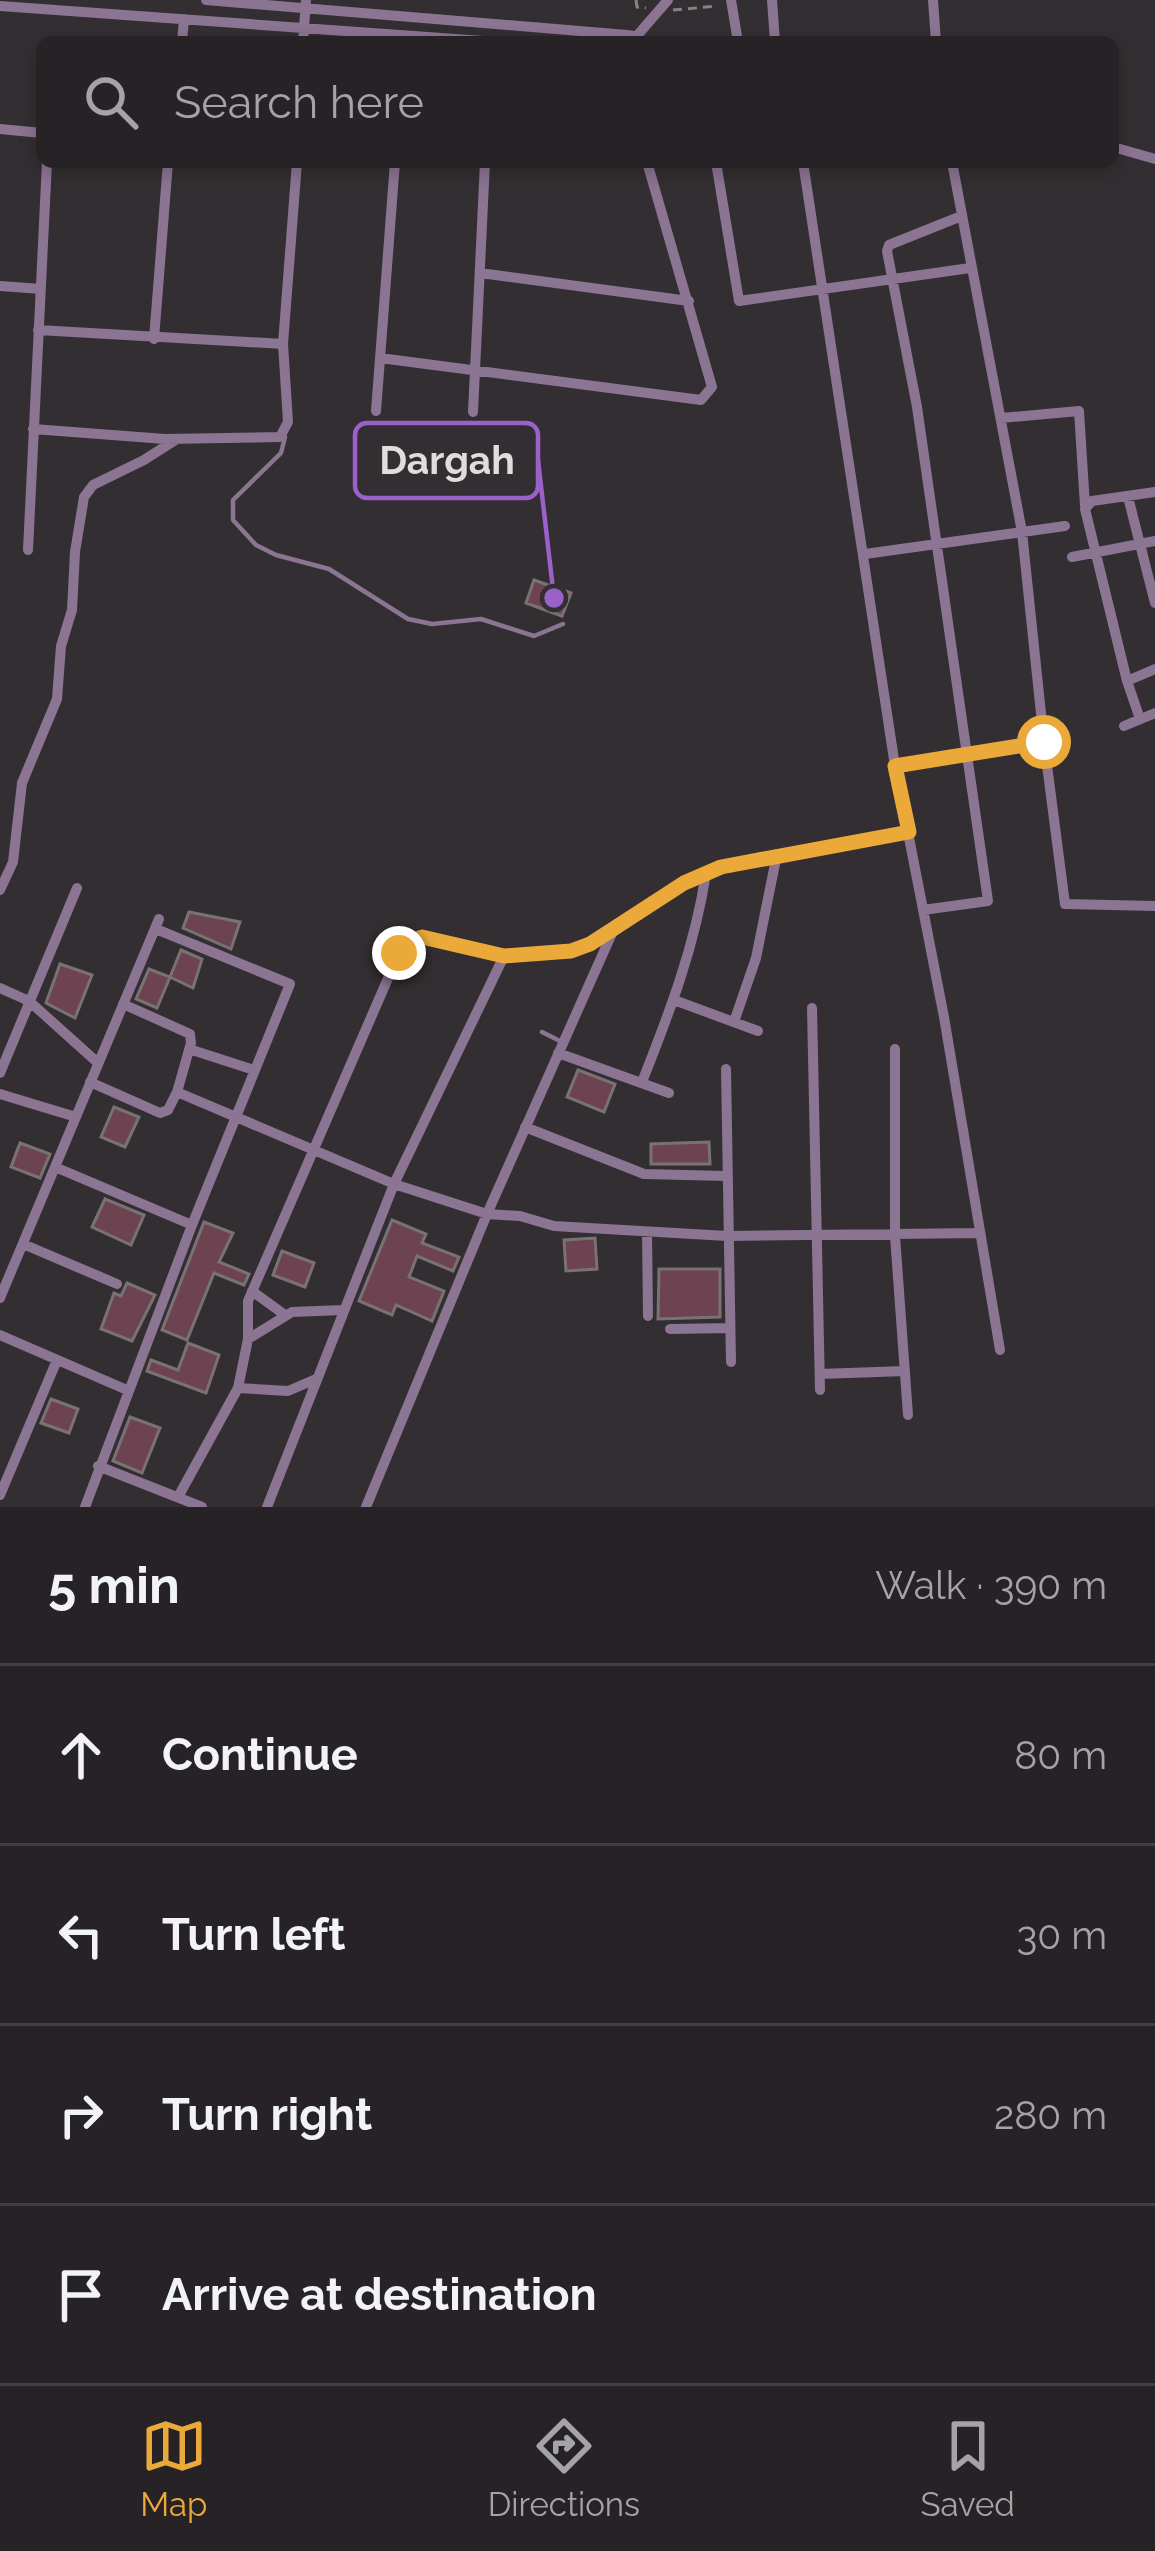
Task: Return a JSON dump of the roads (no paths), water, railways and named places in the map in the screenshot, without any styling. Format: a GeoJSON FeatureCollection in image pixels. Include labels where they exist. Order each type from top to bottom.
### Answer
{"type":"FeatureCollection","features":[{"type":"Feature","properties":{"kind":"street"},"geometry":{"type":"LineString","coordinates":[[206,0],[306,4],[598,36]]}},
{"type":"Feature","properties":{"kind":"street"},"geometry":{"type":"LineString","coordinates":[[772,0],[775,36]]}},
{"type":"Feature","properties":{"kind":"street"},"geometry":{"type":"LineString","coordinates":[[933,0],[936,36]]}},
{"type":"Feature","properties":{"kind":"street"},"geometry":{"type":"LineString","coordinates":[[731,2],[737,36]]}},
{"type":"Feature","properties":{"kind":"street"},"geometry":{"type":"LineString","coordinates":[[0,5],[184,19],[304,36],[306,4]]}},
{"type":"Feature","properties":{"kind":"street"},"geometry":{"type":"LineString","coordinates":[[638,36],[664,4]]}},
{"type":"Feature","properties":{"kind":"street"},"geometry":{"type":"LineString","coordinates":[[183,36],[184,19]]}},
{"type":"Feature","properties":{"kind":"street"},"geometry":{"type":"LineString","coordinates":[[0,129],[36,133]]}},
{"type":"Feature","properties":{"kind":"street"},"geometry":{"type":"LineString","coordinates":[[1119,149],[1155,159]]}},
{"type":"Feature","properties":{"kind":"street"},"geometry":{"type":"LineString","coordinates":[[28,550],[47,168]]}},
{"type":"Feature","properties":{"kind":"street"},"geometry":{"type":"LineString","coordinates":[[154,339],[168,168]]}},
{"type":"Feature","properties":{"kind":"street"},"geometry":{"type":"LineString","coordinates":[[33,428],[177,439],[272,440],[285,431],[289,422],[283,344],[297,168]]}},
{"type":"Feature","properties":{"kind":"street"},"geometry":{"type":"LineString","coordinates":[[376,411],[395,168]]}},
{"type":"Feature","properties":{"kind":"street"},"geometry":{"type":"LineString","coordinates":[[473,412],[485,168]]}},
{"type":"Feature","properties":{"kind":"street"},"geometry":{"type":"LineString","coordinates":[[380,358],[701,400],[712,387],[649,168]]}},
{"type":"Feature","properties":{"kind":"street"},"geometry":{"type":"LineString","coordinates":[[717,168],[739,301],[970,268]]}},
{"type":"Feature","properties":{"kind":"street"},"geometry":{"type":"LineString","coordinates":[[804,168],[895,766],[1000,1350]]}},
{"type":"Feature","properties":{"kind":"street"},"geometry":{"type":"LineString","coordinates":[[953,168],[1022,532],[1065,904],[1155,906]]}},
{"type":"Feature","properties":{"kind":"street"},"geometry":{"type":"LineString","coordinates":[[923,910],[988,901],[889,245],[959,217]]}},
{"type":"Feature","properties":{"kind":"street"},"geometry":{"type":"LineString","coordinates":[[480,273],[689,301]]}},
{"type":"Feature","properties":{"kind":"street"},"geometry":{"type":"LineString","coordinates":[[0,286],[40,289]]}},
{"type":"Feature","properties":{"kind":"street"},"geometry":{"type":"LineString","coordinates":[[38,330],[283,344]]}},
{"type":"Feature","properties":{"kind":"street"},"geometry":{"type":"LineString","coordinates":[[1001,418],[1079,411],[1085,506],[1094,553],[1140,718]]}},
{"type":"Feature","properties":{"kind":"street"},"geometry":{"type":"LineString","coordinates":[[0,890],[13,862],[22,783],[57,699],[84,497],[93,485],[177,439]]}},
{"type":"Feature","properties":{"kind":"street"},"geometry":{"type":"LineString","coordinates":[[1085,506],[1155,492]]}},
{"type":"Feature","properties":{"kind":"street"},"geometry":{"type":"LineString","coordinates":[[1128,497],[1155,603]]}},
{"type":"Feature","properties":{"kind":"street"},"geometry":{"type":"LineString","coordinates":[[866,554],[1065,526]]}},
{"type":"Feature","properties":{"kind":"street"},"geometry":{"type":"LineString","coordinates":[[1072,557],[1155,541]]}},
{"type":"Feature","properties":{"kind":"street"},"geometry":{"type":"LineString","coordinates":[[1127,681],[1155,669]]}},
{"type":"Feature","properties":{"kind":"street"},"geometry":{"type":"LineString","coordinates":[[1124,726],[1155,712]]}},
{"type":"Feature","properties":{"kind":"street"},"geometry":{"type":"LineString","coordinates":[[895,766],[1044,742]]}},
{"type":"Feature","properties":{"kind":"street"},"geometry":{"type":"LineString","coordinates":[[178,1497],[238,1388],[248,1340],[248,1301],[399,953],[410,941],[422,937],[504,956],[571,951],[706,873],[777,854],[909,832]]}},
{"type":"Feature","properties":{"kind":"street"},"geometry":{"type":"LineString","coordinates":[[734,1022],[756,958],[777,854]]}},
{"type":"Feature","properties":{"kind":"street"},"geometry":{"type":"LineString","coordinates":[[642,1082],[674,1000],[706,873]]}},
{"type":"Feature","properties":{"kind":"street"},"geometry":{"type":"LineString","coordinates":[[0,1073],[77,888]]}},
{"type":"Feature","properties":{"kind":"street"},"geometry":{"type":"LineString","coordinates":[[0,1298],[157,924],[290,985],[127,1390],[85,1507]]}},
{"type":"Feature","properties":{"kind":"street"},"geometry":{"type":"LineString","coordinates":[[366,1507],[487,1214],[613,929]]}},
{"type":"Feature","properties":{"kind":"street"},"geometry":{"type":"LineString","coordinates":[[267,1507],[394,1184],[504,956]]}},
{"type":"Feature","properties":{"kind":"street"},"geometry":{"type":"LineString","coordinates":[[0,988],[29,1001],[98,1063]]}},
{"type":"Feature","properties":{"kind":"street"},"geometry":{"type":"LineString","coordinates":[[674,1000],[758,1031]]}},
{"type":"Feature","properties":{"kind":"street"},"geometry":{"type":"LineString","coordinates":[[90,1082],[160,1113],[168,1110],[177,1092],[190,1034],[123,1004]]}},
{"type":"Feature","properties":{"kind":"street"},"geometry":{"type":"LineString","coordinates":[[812,1008],[820,1390]]}},
{"type":"Feature","properties":{"kind":"street"},"geometry":{"type":"LineString","coordinates":[[560,1047],[669,1093]]}},
{"type":"Feature","properties":{"kind":"street"},"geometry":{"type":"LineString","coordinates":[[189,1049],[254,1070]]}},
{"type":"Feature","properties":{"kind":"street"},"geometry":{"type":"LineString","coordinates":[[896,1049],[895,1236],[908,1415]]}},
{"type":"Feature","properties":{"kind":"street"},"geometry":{"type":"LineString","coordinates":[[726,1069],[731,1361]]}},
{"type":"Feature","properties":{"kind":"street"},"geometry":{"type":"LineString","coordinates":[[177,1092],[394,1184],[487,1214],[520,1216],[574,1229],[727,1236],[980,1233]]}},
{"type":"Feature","properties":{"kind":"street"},"geometry":{"type":"LineString","coordinates":[[0,1094],[76,1117]]}},
{"type":"Feature","properties":{"kind":"street"},"geometry":{"type":"LineString","coordinates":[[525,1127],[644,1174],[726,1176]]}},
{"type":"Feature","properties":{"kind":"street"},"geometry":{"type":"LineString","coordinates":[[55,1167],[192,1225]]}},
{"type":"Feature","properties":{"kind":"street"},"geometry":{"type":"LineString","coordinates":[[647,1232],[648,1316]]}},
{"type":"Feature","properties":{"kind":"street"},"geometry":{"type":"LineString","coordinates":[[23,1244],[117,1284]]}},
{"type":"Feature","properties":{"kind":"street"},"geometry":{"type":"LineString","coordinates":[[252,1291],[285,1315]]}},
{"type":"Feature","properties":{"kind":"street"},"geometry":{"type":"LineString","coordinates":[[248,1340],[285,1315],[343,1310]]}},
{"type":"Feature","properties":{"kind":"street"},"geometry":{"type":"LineString","coordinates":[[670,1329],[730,1328]]}},
{"type":"Feature","properties":{"kind":"street"},"geometry":{"type":"LineString","coordinates":[[0,1335],[127,1390]]}},
{"type":"Feature","properties":{"kind":"street"},"geometry":{"type":"LineString","coordinates":[[0,1496],[57,1360]]}},
{"type":"Feature","properties":{"kind":"street"},"geometry":{"type":"LineString","coordinates":[[820,1374],[904,1371]]}},
{"type":"Feature","properties":{"kind":"street"},"geometry":{"type":"LineString","coordinates":[[238,1388],[288,1390],[316,1379]]}},
{"type":"Feature","properties":{"kind":"street"},"geometry":{"type":"LineString","coordinates":[[98,1466],[202,1507]]}},
{"type":"Feature","properties":{"kind":"lane"},"geometry":{"type":"LineString","coordinates":[[285,431],[281,453],[233,500],[233,520],[256,545],[329,569],[407,619],[421,623],[481,619],[534,637],[563,624]]}},
{"type":"Feature","properties":{"kind":"lane"},"geometry":{"type":"LineString","coordinates":[[542,1032],[560,1047]]}},
{"type":"Feature","properties":{"kind":"place","name":"Dargah"},"geometry":{"type":"Point","coordinates":[554,598]}}]}
